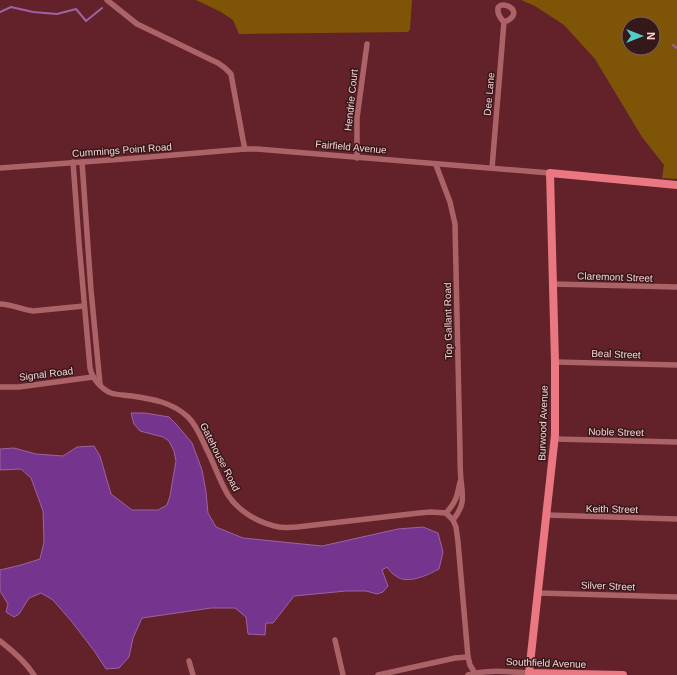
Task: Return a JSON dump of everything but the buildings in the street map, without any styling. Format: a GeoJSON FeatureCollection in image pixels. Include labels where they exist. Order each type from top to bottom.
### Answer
{"type":"FeatureCollection","features":[{"type":"Feature","properties":{"kind":"street"},"geometry":{"type":"LineString","coordinates":[[107,0],[137,24],[218,63],[231,74],[245,149]]}},
{"type":"Feature","properties":{"kind":"street","name":"Dee Lane"},"geometry":{"type":"LineString","coordinates":[[492,168],[504,22]]}},
{"type":"Feature","properties":{"kind":"street","name":"Hendrie Court"},"geometry":{"type":"LineString","coordinates":[[357,158],[357,118],[367,44]]}},
{"type":"Feature","properties":{"kind":"street","name":"Fairfield Avenue"},"geometry":{"type":"LineString","coordinates":[[245,149],[436,165],[492,168],[677,185]]}},
{"type":"Feature","properties":{"kind":"street","name":"Cummings Point Road"},"geometry":{"type":"LineString","coordinates":[[0,168],[245,149]]}},
{"type":"Feature","properties":{"kind":"street"},"geometry":{"type":"LineString","coordinates":[[73,162],[84,306],[90,368],[93,377]]}},
{"type":"Feature","properties":{"kind":"street"},"geometry":{"type":"LineString","coordinates":[[82,162],[91,290],[100,384]]}},
{"type":"Feature","properties":{"kind":"street","name":"Top Gallant Road"},"geometry":{"type":"LineString","coordinates":[[436,165],[450,202],[455,224],[461,480],[463,491],[462,503],[453,520]]}},
{"type":"Feature","properties":{"kind":"street","name":"Burwood Avenue"},"geometry":{"type":"LineString","coordinates":[[529,673],[555,439],[555,362],[550,174]]}},
{"type":"Feature","properties":{"kind":"street","name":"Claremont Street"},"geometry":{"type":"LineString","coordinates":[[552,284],[677,288]]}},
{"type":"Feature","properties":{"kind":"street"},"geometry":{"type":"LineString","coordinates":[[0,304],[33,311],[84,306]]}},
{"type":"Feature","properties":{"kind":"street","name":"Beal Street"},"geometry":{"type":"LineString","coordinates":[[555,362],[677,365]]}},
{"type":"Feature","properties":{"kind":"street","name":"Gatehouse Road"},"geometry":{"type":"LineString","coordinates":[[93,377],[110,393],[158,401],[173,405],[181,410],[198,428],[228,495],[236,505],[256,519],[279,527],[297,527],[419,513],[446,513]]}},
{"type":"Feature","properties":{"kind":"street","name":"Signal Road"},"geometry":{"type":"LineString","coordinates":[[0,387],[19,387],[93,377]]}},
{"type":"Feature","properties":{"kind":"street","name":"Noble Street"},"geometry":{"type":"LineString","coordinates":[[555,439],[677,442]]}},
{"type":"Feature","properties":{"kind":"street","name":"Top Gallant Road"},"geometry":{"type":"LineString","coordinates":[[446,513],[453,505],[461,480]]}},
{"type":"Feature","properties":{"kind":"street"},"geometry":{"type":"LineString","coordinates":[[446,513],[453,520],[458,542],[468,657],[470,665],[476,674]]}},
{"type":"Feature","properties":{"kind":"street","name":"Keith Street"},"geometry":{"type":"LineString","coordinates":[[546,515],[677,519]]}},
{"type":"Feature","properties":{"kind":"street","name":"Silver Street"},"geometry":{"type":"LineString","coordinates":[[538,593],[677,597]]}},
{"type":"Feature","properties":{"kind":"street"},"geometry":{"type":"LineString","coordinates":[[335,640],[342,675]]}},
{"type":"Feature","properties":{"kind":"street"},"geometry":{"type":"LineString","coordinates":[[0,641],[22,660],[34,675]]}},
{"type":"Feature","properties":{"kind":"street"},"geometry":{"type":"LineString","coordinates":[[378,675],[455,658],[468,657]]}},
{"type":"Feature","properties":{"kind":"street"},"geometry":{"type":"LineString","coordinates":[[189,661],[193,675]]}},
{"type":"Feature","properties":{"kind":"street","name":"Southfield Avenue"},"geometry":{"type":"LineString","coordinates":[[468,675],[487,672],[623,675]]}},
{"type":"Feature","properties":{"kind":"shaded area"},"geometry":{"type":"Polygon","coordinates":[[[196,0],[412,0],[410,29],[408,32],[239,34],[233,20],[221,12],[196,0]]]}},
{"type":"Feature","properties":{"kind":"shaded area"},"geometry":{"type":"Polygon","coordinates":[[[521,0],[677,0],[677,179],[662,178],[664,165],[642,137],[595,59],[564,25],[535,6],[521,0]]]}},
{"type":"Feature","properties":{"kind":"shaded area"},"geometry":{"type":"Polygon","coordinates":[[[131,413],[145,413],[169,417],[192,443],[202,470],[208,513],[216,527],[243,538],[322,546],[398,529],[423,527],[438,533],[443,552],[439,569],[418,578],[406,580],[395,575],[387,567],[382,570],[388,586],[383,592],[377,594],[366,591],[346,591],[294,596],[273,623],[266,623],[265,635],[248,634],[246,617],[235,608],[211,608],[142,618],[133,638],[129,657],[119,668],[106,669],[72,622],[53,600],[41,593],[29,598],[19,614],[14,617],[6,612],[8,604],[0,591],[0,570],[40,559],[44,542],[43,511],[31,478],[21,469],[0,470],[0,449],[14,448],[36,454],[63,456],[77,447],[94,446],[100,456],[111,494],[132,510],[158,510],[167,505],[170,496],[176,461],[174,451],[169,441],[163,437],[140,431],[134,424],[131,413]]]}},
{"type":"Feature","properties":{"kind":"waterway"},"geometry":{"type":"LineString","coordinates":[[0,12],[11,7],[33,12],[57,14],[76,9],[86,21],[102,8]]}},
{"type":"Feature","properties":{"kind":"waterway"},"geometry":{"type":"LineString","coordinates":[[673,45],[677,48]]}}]}
